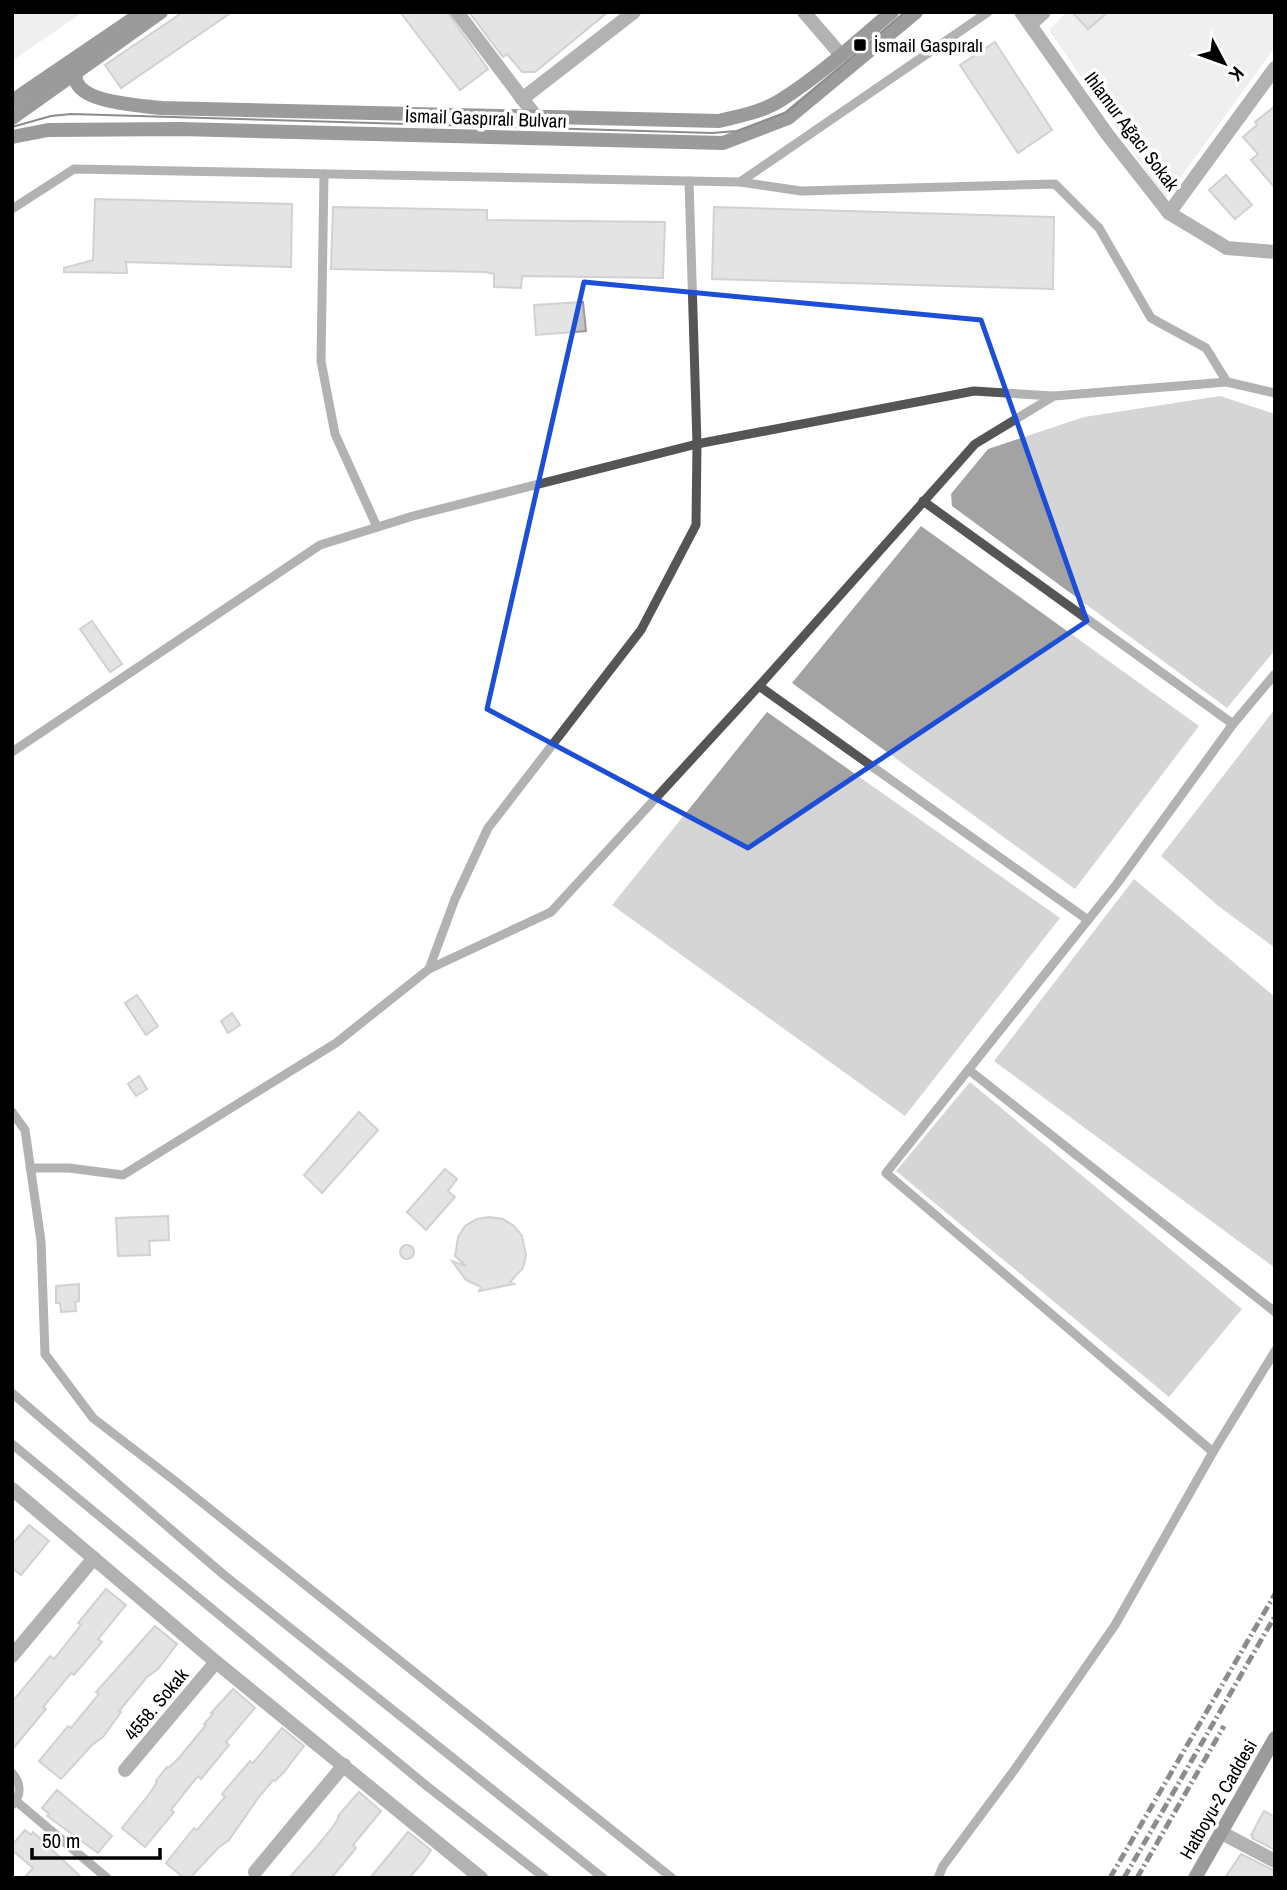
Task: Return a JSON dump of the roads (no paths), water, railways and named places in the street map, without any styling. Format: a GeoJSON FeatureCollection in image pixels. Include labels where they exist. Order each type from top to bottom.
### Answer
{"type":"FeatureCollection","features":[{"type":"Feature","properties":{"kind":"main road"},"geometry":{"type":"LineString","coordinates":[[12,101],[143,12]]}},
{"type":"Feature","properties":{"kind":"main road"},"geometry":{"type":"LineString","coordinates":[[12,118],[161,12]]}},
{"type":"Feature","properties":{"kind":"main road"},"geometry":{"type":"LineString","coordinates":[[76,73],[76,83],[88,94],[123,104],[161,108],[719,121],[751,114],[779,101],[842,55],[892,12]]}},
{"type":"Feature","properties":{"kind":"main road","name":"İsmail Gaspıralı Bulvarı"},"geometry":{"type":"LineString","coordinates":[[12,137],[48,130],[180,129],[723,143],[788,118],[916,12]]}},
{"type":"Feature","properties":{"kind":"main road","name":"Hatboyu-2 Caddesi"},"geometry":{"type":"LineString","coordinates":[[1195,1878],[1275,1738]]}},
{"type":"Feature","properties":{"kind":"street"},"geometry":{"type":"LineString","coordinates":[[457,12],[537,118]]}},
{"type":"Feature","properties":{"kind":"street"},"geometry":{"type":"LineString","coordinates":[[522,99],[634,12]]}},
{"type":"Feature","properties":{"kind":"street"},"geometry":{"type":"LineString","coordinates":[[804,12],[842,55]]}},
{"type":"Feature","properties":{"kind":"street","name":"Ihlamur Ağacı Sokak"},"geometry":{"type":"LineString","coordinates":[[1021,12],[1107,134],[1169,213],[1227,248],[1275,252]]}},
{"type":"Feature","properties":{"kind":"street"},"geometry":{"type":"LineString","coordinates":[[1031,24],[1044,12]]}},
{"type":"Feature","properties":{"kind":"street"},"geometry":{"type":"LineString","coordinates":[[1169,213],[1273,72]]}},
{"type":"Feature","properties":{"kind":"street"},"geometry":{"type":"LineString","coordinates":[[12,1489],[216,1662],[344,1765],[465,1873],[481,1878]]}},
{"type":"Feature","properties":{"kind":"street"},"geometry":{"type":"LineString","coordinates":[[12,1656],[94,1558]]}},
{"type":"Feature","properties":{"kind":"street","name":"4558. Sokak"},"geometry":{"type":"LineString","coordinates":[[125,1770],[216,1662]]}},
{"type":"Feature","properties":{"kind":"street"},"geometry":{"type":"LineString","coordinates":[[255,1872],[344,1765]]}},
{"type":"Feature","properties":{"kind":"street"},"geometry":{"type":"LineString","coordinates":[[1222,1833],[1275,1861]]}},
{"type":"Feature","properties":{"kind":"lane"},"geometry":{"type":"LineString","coordinates":[[740,182],[988,12]]}},
{"type":"Feature","properties":{"kind":"lane"},"geometry":{"type":"LineString","coordinates":[[12,209],[74,169],[740,182],[801,191],[1055,184],[1099,228],[1151,318],[1206,348],[1227,382]]}},
{"type":"Feature","properties":{"kind":"lane"},"geometry":{"type":"LineString","coordinates":[[324,174],[321,361],[335,434],[377,527]]}},
{"type":"Feature","properties":{"kind":"lane"},"geometry":{"type":"LineString","coordinates":[[429,969],[455,900],[488,828],[641,630],[696,524],[697,444],[689,181]]}},
{"type":"Feature","properties":{"kind":"lane"},"geometry":{"type":"LineString","coordinates":[[12,752],[320,545],[413,516],[697,444],[974,391],[1055,396],[1227,382],[1275,393]]}},
{"type":"Feature","properties":{"kind":"lane"},"geometry":{"type":"LineString","coordinates":[[30,1168],[69,1168],[123,1175],[336,1042],[429,969],[551,912],[759,686],[975,444],[1055,396]]}},
{"type":"Feature","properties":{"kind":"lane"},"geometry":{"type":"LineString","coordinates":[[923,501],[1233,724]]}},
{"type":"Feature","properties":{"kind":"lane"},"geometry":{"type":"LineString","coordinates":[[1213,1452],[886,1173],[1116,885],[1233,724],[1275,674]]}},
{"type":"Feature","properties":{"kind":"lane"},"geometry":{"type":"LineString","coordinates":[[759,686],[1088,920]]}},
{"type":"Feature","properties":{"kind":"lane"},"geometry":{"type":"LineString","coordinates":[[969,1070],[1275,1312]]}},
{"type":"Feature","properties":{"kind":"lane"},"geometry":{"type":"LineString","coordinates":[[12,1112],[25,1130],[40,1241],[45,1354],[93,1418],[196,1497],[672,1878]]}},
{"type":"Feature","properties":{"kind":"lane"},"geometry":{"type":"LineString","coordinates":[[938,1878],[943,1866],[1015,1769],[1115,1625],[1213,1452],[1275,1351]]}},
{"type":"Feature","properties":{"kind":"lane"},"geometry":{"type":"LineString","coordinates":[[12,1393],[224,1575],[603,1878]]}},
{"type":"Feature","properties":{"kind":"lane"},"geometry":{"type":"LineString","coordinates":[[12,1444],[428,1787],[545,1878]]}},
{"type":"Feature","properties":{"kind":"lane"},"geometry":{"type":"LineString","coordinates":[[12,1773],[20,1788],[14,1803],[107,1878]]}},
{"type":"Feature","properties":{"kind":"tram line"},"geometry":{"type":"LineString","coordinates":[[12,127],[51,116],[71,114],[712,133],[737,131],[787,112],[905,12]]}},
{"type":"Feature","properties":{"kind":"railway"},"geometry":{"type":"LineString","coordinates":[[1110,1878],[1275,1594]]}},
{"type":"Feature","properties":{"kind":"railway"},"geometry":{"type":"LineString","coordinates":[[1124,1878],[1275,1616]]}},
{"type":"Feature","properties":{"kind":"railway"},"geometry":{"type":"LineString","coordinates":[[1137,1878],[1224,1726]]}},
{"type":"Feature","properties":{"kind":"place","name":"İsmail Gaspıralı"},"geometry":{"type":"Point","coordinates":[860,45]}}]}
